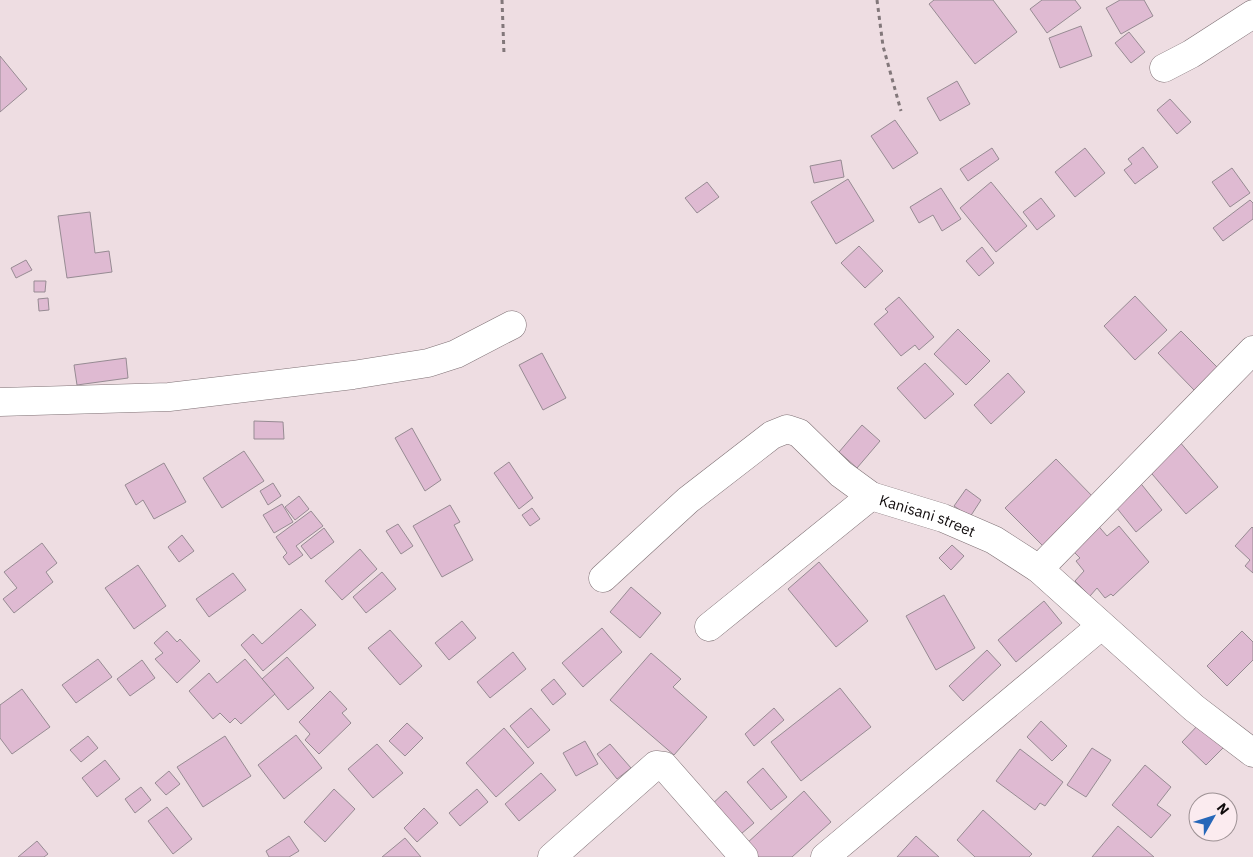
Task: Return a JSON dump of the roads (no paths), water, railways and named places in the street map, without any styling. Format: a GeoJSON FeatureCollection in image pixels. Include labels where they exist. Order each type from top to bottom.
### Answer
{"type":"FeatureCollection","features":[{"type":"Feature","properties":{"kind":"street"},"geometry":{"type":"LineString","coordinates":[[1164,68],[1191,54],[1253,14]]}},
{"type":"Feature","properties":{"kind":"street"},"geometry":{"type":"LineString","coordinates":[[0,402],[169,396],[371,372],[428,363],[456,354],[512,325]]}},
{"type":"Feature","properties":{"kind":"street"},"geometry":{"type":"LineString","coordinates":[[1039,569],[1253,350]]}},
{"type":"Feature","properties":{"kind":"street","name":"Kanisani street"},"geometry":{"type":"LineString","coordinates":[[603,578],[688,500],[772,435],[787,430],[799,433],[841,474],[871,496],[943,518],[994,540],[1039,569],[1194,708],[1253,753]]}},
{"type":"Feature","properties":{"kind":"street"},"geometry":{"type":"LineString","coordinates":[[708,627],[871,496]]}},
{"type":"Feature","properties":{"kind":"street"},"geometry":{"type":"LineString","coordinates":[[825,857],[1101,626]]}},
{"type":"Feature","properties":{"kind":"street"},"geometry":{"type":"LineString","coordinates":[[552,857],[656,765],[664,766],[744,857]]}}]}
